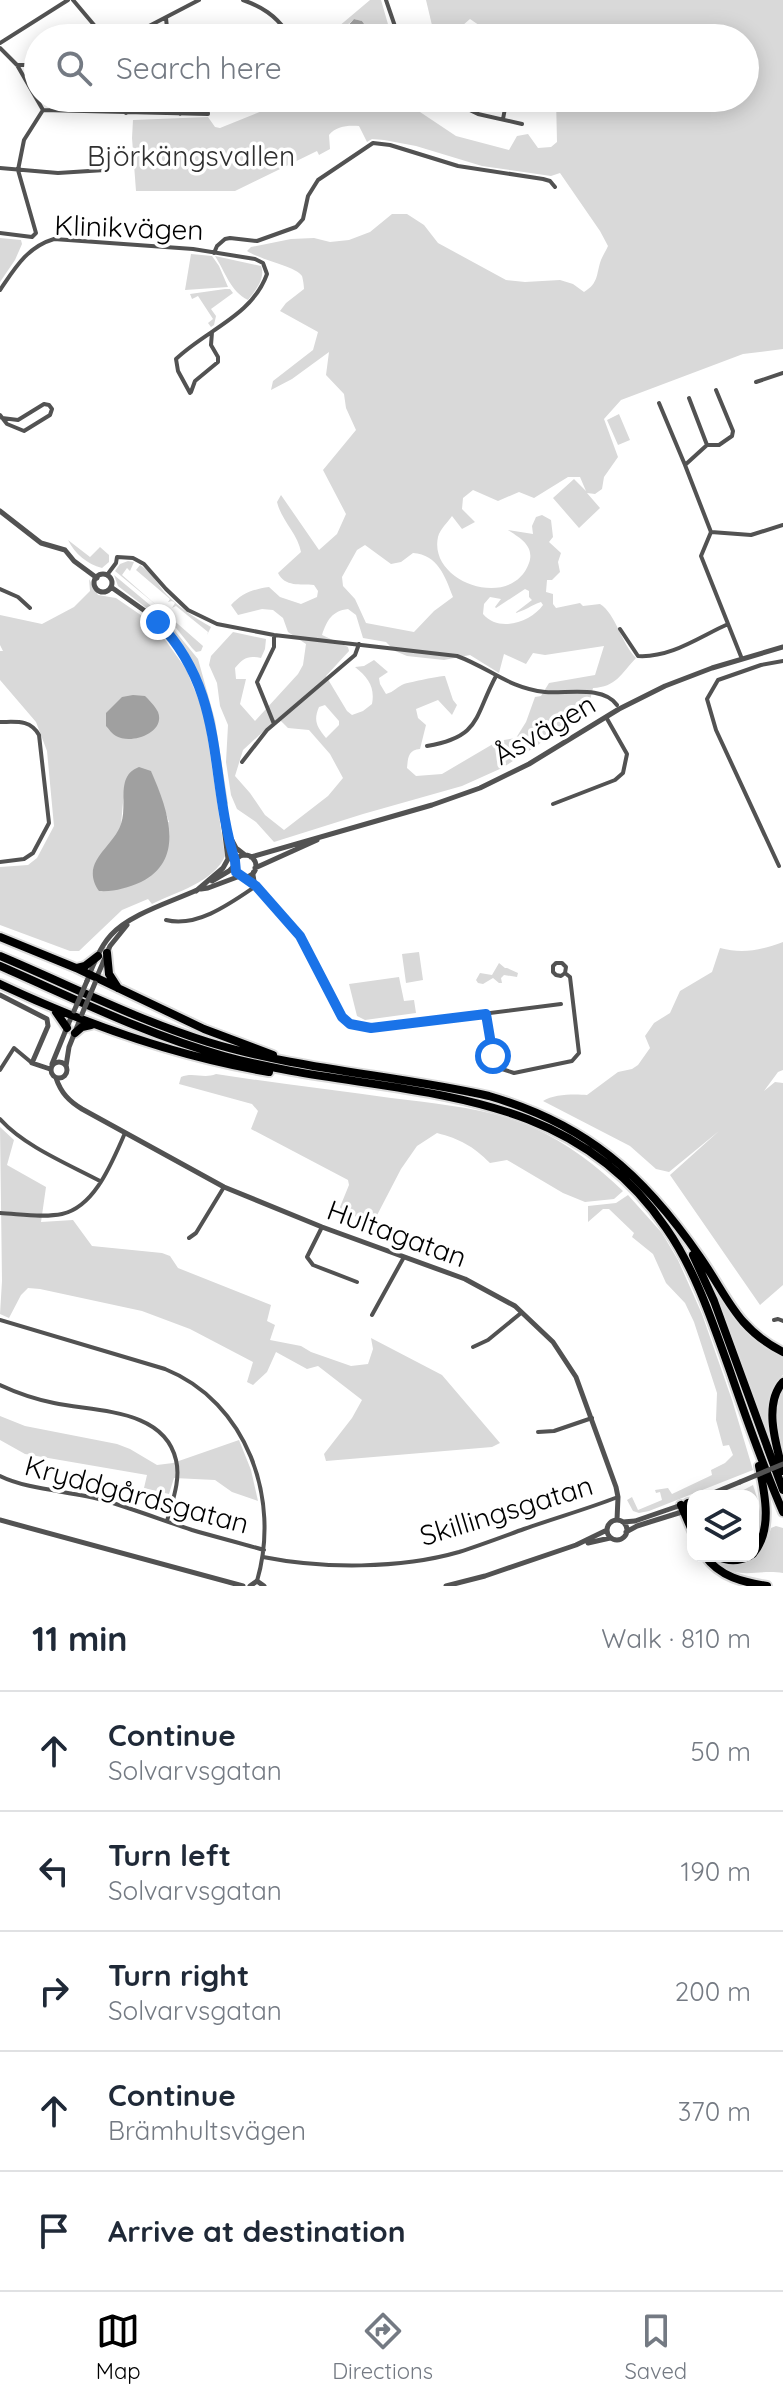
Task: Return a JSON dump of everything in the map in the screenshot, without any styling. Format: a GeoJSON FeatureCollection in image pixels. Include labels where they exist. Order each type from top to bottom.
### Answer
{"type":"FeatureCollection","features":[{"type":"Feature","properties":{"kind":"highway"},"geometry":{"type":"LineString","coordinates":[[0,937],[76,968],[92,979],[204,1029],[292,1062]]}},
{"type":"Feature","properties":{"kind":"highway"},"geometry":{"type":"LineString","coordinates":[[76,968],[102,955],[119,989]]}},
{"type":"Feature","properties":{"kind":"highway"},"geometry":{"type":"LineString","coordinates":[[0,956],[209,1042],[292,1062],[454,1088],[513,1103],[549,1117],[614,1158],[645,1188],[703,1261],[745,1326],[783,1352]]}},
{"type":"Feature","properties":{"kind":"highway"},"geometry":{"type":"LineString","coordinates":[[0,966],[147,1030],[224,1056],[310,1074],[445,1095],[510,1111],[568,1137],[613,1168],[650,1205],[680,1249],[705,1301],[783,1512]]}},
{"type":"Feature","properties":{"kind":"highway"},"geometry":{"type":"LineString","coordinates":[[0,984],[53,1009],[77,1016],[91,1025],[198,1057],[274,1073],[310,1074]]}},
{"type":"Feature","properties":{"kind":"highway"},"geometry":{"type":"LineString","coordinates":[[53,1009],[71,1031],[91,1025]]}},
{"type":"Feature","properties":{"kind":"highway"},"geometry":{"type":"LineString","coordinates":[[672,1220],[691,1250],[714,1301],[783,1490]]}},
{"type":"Feature","properties":{"kind":"highway"},"geometry":{"type":"LineString","coordinates":[[783,1382],[774,1397],[773,1422],[783,1471]]}},
{"type":"Feature","properties":{"kind":"highway"},"geometry":{"type":"LineString","coordinates":[[755,1443],[765,1517],[763,1536],[759,1542]]}},
{"type":"Feature","properties":{"kind":"highway"},"geometry":{"type":"LineString","coordinates":[[709,1562],[722,1573],[744,1582],[767,1586]]}},
{"type":"Feature","properties":{"kind":"street"},"geometry":{"type":"LineString","coordinates":[[33,24],[70,0],[92,24]]}},
{"type":"Feature","properties":{"kind":"street"},"geometry":{"type":"LineString","coordinates":[[154,24],[199,0]]}},
{"type":"Feature","properties":{"kind":"street"},"geometry":{"type":"LineString","coordinates":[[243,0],[277,17],[282,24]]}},
{"type":"Feature","properties":{"kind":"street"},"geometry":{"type":"LineString","coordinates":[[386,0],[394,24]]}},
{"type":"Feature","properties":{"kind":"street"},"geometry":{"type":"LineString","coordinates":[[166,18],[167,24]]}},
{"type":"Feature","properties":{"kind":"street"},"geometry":{"type":"LineString","coordinates":[[24,30],[0,46],[24,77]]}},
{"type":"Feature","properties":{"kind":"street"},"geometry":{"type":"LineString","coordinates":[[17,65],[24,65]]}},
{"type":"Feature","properties":{"kind":"street"},"geometry":{"type":"LineString","coordinates":[[0,233],[32,237],[36,233],[18,170],[24,140],[42,112]]}},
{"type":"Feature","properties":{"kind":"street"},"geometry":{"type":"LineString","coordinates":[[98,112],[208,112]]}},
{"type":"Feature","properties":{"kind":"street"},"geometry":{"type":"LineString","coordinates":[[474,112],[522,124]]}},
{"type":"Feature","properties":{"kind":"street"},"geometry":{"type":"LineString","coordinates":[[503,119],[504,112]]}},
{"type":"Feature","properties":{"kind":"street","name":"Klinikvägen"},"geometry":{"type":"LineString","coordinates":[[0,290],[27,253],[54,239],[214,253],[225,239],[257,241],[296,227],[303,219],[308,196],[318,180],[373,143],[390,145],[458,166],[547,180],[555,187]]}},
{"type":"Feature","properties":{"kind":"street"},"geometry":{"type":"LineString","coordinates":[[0,168],[58,173],[105,170]]}},
{"type":"Feature","properties":{"kind":"street"},"geometry":{"type":"LineString","coordinates":[[212,332],[211,345],[218,362],[195,381],[190,393],[176,359],[199,341],[246,307],[267,274],[263,263],[255,259],[214,253]]}},
{"type":"Feature","properties":{"kind":"street"},"geometry":{"type":"LineString","coordinates":[[199,341],[211,345]]}},
{"type":"Feature","properties":{"kind":"street"},"geometry":{"type":"LineString","coordinates":[[756,382],[783,373]]}},
{"type":"Feature","properties":{"kind":"street"},"geometry":{"type":"LineString","coordinates":[[182,379],[195,381]]}},
{"type":"Feature","properties":{"kind":"street"},"geometry":{"type":"LineString","coordinates":[[685,465],[707,445],[719,445],[732,436],[733,431],[716,390]]}},
{"type":"Feature","properties":{"kind":"street"},"geometry":{"type":"LineString","coordinates":[[689,398],[707,445]]}},
{"type":"Feature","properties":{"kind":"street"},"geometry":{"type":"LineString","coordinates":[[659,403],[711,532],[701,556],[742,659]]}},
{"type":"Feature","properties":{"kind":"street"},"geometry":{"type":"LineString","coordinates":[[44,404],[51,407],[50,415],[24,431],[7,424],[1,416],[18,420],[44,404]]}},
{"type":"Feature","properties":{"kind":"street"},"geometry":{"type":"LineString","coordinates":[[18,420],[21,430]]}},
{"type":"Feature","properties":{"kind":"street"},"geometry":{"type":"LineString","coordinates":[[0,511],[41,543],[65,550],[97,578]]}},
{"type":"Feature","properties":{"kind":"street"},"geometry":{"type":"LineString","coordinates":[[711,532],[751,535],[783,525]]}},
{"type":"Feature","properties":{"kind":"street"},"geometry":{"type":"LineString","coordinates":[[107,575],[117,557],[133,558],[144,564],[188,610],[232,628],[457,656],[474,662],[507,683],[545,692],[607,695],[617,705]]}},
{"type":"Feature","properties":{"kind":"street"},"geometry":{"type":"LineString","coordinates":[[107,575],[112,581],[111,587],[106,591],[100,590],[95,586],[97,578],[107,575]]}},
{"type":"Feature","properties":{"kind":"street"},"geometry":{"type":"LineString","coordinates":[[111,587],[158,622],[179,649],[194,674],[209,716],[228,851],[227,862],[198,890]]}},
{"type":"Feature","properties":{"kind":"street"},"geometry":{"type":"LineString","coordinates":[[0,589],[18,597],[30,608]]}},
{"type":"Feature","properties":{"kind":"street"},"geometry":{"type":"LineString","coordinates":[[620,629],[638,656],[654,657],[690,644],[728,624]]}},
{"type":"Feature","properties":{"kind":"street"},"geometry":{"type":"LineString","coordinates":[[274,635],[274,647],[257,682],[274,724]]}},
{"type":"Feature","properties":{"kind":"street"},"geometry":{"type":"LineString","coordinates":[[242,762],[257,740],[355,655],[359,644]]}},
{"type":"Feature","properties":{"kind":"street","name":"Åsvägen"},"geometry":{"type":"LineString","coordinates":[[235,863],[248,856],[432,805],[480,788],[546,755],[606,717],[665,686],[783,647]]}},
{"type":"Feature","properties":{"kind":"street"},"geometry":{"type":"LineString","coordinates":[[779,866],[716,730],[707,699],[718,680],[783,661]]}},
{"type":"Feature","properties":{"kind":"street"},"geometry":{"type":"LineString","coordinates":[[427,746],[458,738],[469,730],[496,676]]}},
{"type":"Feature","properties":{"kind":"street"},"geometry":{"type":"LineString","coordinates":[[553,804],[615,780],[623,773],[627,754],[606,717]]}},
{"type":"Feature","properties":{"kind":"street"},"geometry":{"type":"LineString","coordinates":[[0,722],[21,721],[32,726],[39,735],[49,823],[33,853],[24,859],[0,862]]}},
{"type":"Feature","properties":{"kind":"street"},"geometry":{"type":"LineString","coordinates":[[224,821],[236,872],[256,886],[300,936],[334,1006],[350,1024],[371,1028],[561,1004]]}},
{"type":"Feature","properties":{"kind":"street"},"geometry":{"type":"LineString","coordinates":[[227,832],[236,848],[248,856],[256,886]]}},
{"type":"Feature","properties":{"kind":"street","name":"Åsvägen"},"geometry":{"type":"LineString","coordinates":[[242,876],[321,837]]}},
{"type":"Feature","properties":{"kind":"street"},"geometry":{"type":"LineString","coordinates":[[51,1067],[71,1031],[113,932],[198,890],[224,875],[235,863]]}},
{"type":"Feature","properties":{"kind":"street"},"geometry":{"type":"LineString","coordinates":[[198,890],[242,876]]}},
{"type":"Feature","properties":{"kind":"street"},"geometry":{"type":"LineString","coordinates":[[166,920],[177,923],[202,916],[256,886]]}},
{"type":"Feature","properties":{"kind":"street"},"geometry":{"type":"LineString","coordinates":[[486,1014],[493,1056],[502,1069],[514,1073],[572,1061],[579,1053],[570,977],[565,973]]}},
{"type":"Feature","properties":{"kind":"street"},"geometry":{"type":"LineString","coordinates":[[0,995],[47,1019],[48,1026],[32,1063]]}},
{"type":"Feature","properties":{"kind":"street"},"geometry":{"type":"LineString","coordinates":[[56,1078],[66,1074],[71,1031]]}},
{"type":"Feature","properties":{"kind":"street"},"geometry":{"type":"LineString","coordinates":[[0,1070],[14,1048],[32,1063],[51,1067],[59,1061],[66,1066]]}},
{"type":"Feature","properties":{"kind":"street","name":"Hultagatan"},"geometry":{"type":"LineString","coordinates":[[51,1067],[52,1075],[71,1102],[224,1187],[479,1285],[523,1312],[547,1335],[567,1361],[582,1391],[612,1472],[620,1521]]}},
{"type":"Feature","properties":{"kind":"street"},"geometry":{"type":"LineString","coordinates":[[0,1119],[29,1142],[100,1181]]}},
{"type":"Feature","properties":{"kind":"street"},"geometry":{"type":"LineString","coordinates":[[0,1213],[63,1214],[89,1200],[125,1133]]}},
{"type":"Feature","properties":{"kind":"street"},"geometry":{"type":"LineString","coordinates":[[189,1238],[196,1233],[224,1187]]}},
{"type":"Feature","properties":{"kind":"street"},"geometry":{"type":"LineString","coordinates":[[322,1227],[308,1260],[313,1265],[357,1282]]}},
{"type":"Feature","properties":{"kind":"street"},"geometry":{"type":"LineString","coordinates":[[372,1315],[404,1257]]}},
{"type":"Feature","properties":{"kind":"street"},"geometry":{"type":"LineString","coordinates":[[473,1347],[488,1340],[523,1312]]}},
{"type":"Feature","properties":{"kind":"street"},"geometry":{"type":"LineString","coordinates":[[0,1320],[184,1376],[219,1406],[236,1429],[255,1468],[263,1497],[263,1557],[257,1581],[250,1586]]}},
{"type":"Feature","properties":{"kind":"street"},"geometry":{"type":"LineString","coordinates":[[774,1320],[783,1321]]}},
{"type":"Feature","properties":{"kind":"street"},"geometry":{"type":"LineString","coordinates":[[0,1385],[37,1400],[138,1418],[162,1433],[176,1459],[178,1473],[167,1521]]}},
{"type":"Feature","properties":{"kind":"street"},"geometry":{"type":"LineString","coordinates":[[538,1432],[554,1431],[592,1418]]}},
{"type":"Feature","properties":{"kind":"street"},"geometry":{"type":"LineString","coordinates":[[721,1490],[783,1464]]}},
{"type":"Feature","properties":{"kind":"street","name":"Kryddgårdsgatan"},"geometry":{"type":"LineString","coordinates":[[0,1476],[9,1481],[103,1500],[264,1550]]}},
{"type":"Feature","properties":{"kind":"street"},"geometry":{"type":"LineString","coordinates":[[727,1490],[740,1482]]}},
{"type":"Feature","properties":{"kind":"street","name":"Skillingsgatan"},"geometry":{"type":"LineString","coordinates":[[263,1557],[344,1565],[386,1564],[427,1558],[458,1552],[618,1497]]}},
{"type":"Feature","properties":{"kind":"street"},"geometry":{"type":"LineString","coordinates":[[446,1586],[576,1545],[607,1530],[611,1522],[635,1521],[687,1508]]}},
{"type":"Feature","properties":{"kind":"street"},"geometry":{"type":"LineString","coordinates":[[576,1545],[611,1538],[619,1540],[637,1526],[687,1508]]}},
{"type":"Feature","properties":{"kind":"street"},"geometry":{"type":"LineString","coordinates":[[0,1520],[243,1586]]}},
{"type":"Feature","properties":{"kind":"street"},"geometry":{"type":"LineString","coordinates":[[620,1521],[626,1532]]}},
{"type":"Feature","properties":{"kind":"street"},"geometry":{"type":"LineString","coordinates":[[607,1530],[611,1538]]}},
{"type":"Feature","properties":{"kind":"street"},"geometry":{"type":"LineString","coordinates":[[257,1581],[264,1586]]}},
{"type":"Feature","properties":{"kind":"green space"},"geometry":{"type":"Polygon","coordinates":[[[370,0],[381,0],[388,24],[364,24],[354,19],[348,24],[342,24],[370,0]]]}},
{"type":"Feature","properties":{"kind":"green space","name":"Björkängsvallen"},"geometry":{"type":"Polygon","coordinates":[[[426,0],[783,0],[783,349],[743,354],[621,400],[604,419],[618,457],[604,477],[602,489],[595,494],[587,493],[600,508],[579,528],[553,498],[574,479],[586,491],[580,477],[568,477],[534,498],[519,492],[498,501],[473,490],[463,498],[462,509],[475,522],[462,529],[452,516],[439,534],[438,553],[446,567],[458,578],[490,588],[506,586],[520,578],[530,557],[522,539],[508,530],[533,534],[536,517],[542,515],[551,520],[553,537],[549,542],[561,553],[558,562],[560,572],[552,580],[547,580],[546,592],[553,594],[556,608],[580,603],[583,606],[600,604],[606,609],[636,658],[618,679],[593,688],[585,707],[538,745],[502,768],[462,786],[274,842],[256,822],[237,809],[231,795],[226,762],[228,725],[209,665],[211,656],[233,632],[266,639],[261,658],[246,658],[235,668],[236,679],[246,679],[240,704],[255,721],[298,674],[303,665],[306,644],[288,632],[283,618],[273,610],[262,609],[238,615],[231,605],[248,592],[269,587],[280,597],[301,604],[317,597],[318,591],[314,585],[289,583],[278,573],[301,552],[277,502],[281,495],[319,550],[337,534],[346,514],[323,470],[356,430],[346,408],[344,394],[326,375],[329,352],[271,390],[273,381],[313,350],[318,332],[280,311],[304,289],[302,276],[293,269],[247,251],[251,247],[291,239],[349,240],[370,232],[392,214],[407,214],[424,225],[438,243],[506,280],[560,280],[584,292],[595,282],[608,246],[560,173],[551,176],[482,166],[416,146],[372,139],[367,142],[359,126],[335,130],[329,135],[330,149],[319,155],[317,151],[235,191],[136,191],[133,120],[208,117],[215,127],[220,128],[259,112],[420,112],[456,136],[509,150],[517,136],[528,134],[538,148],[551,147],[557,142],[556,112],[759,112],[759,24],[477,24],[470,19],[464,24],[432,24],[426,0]],[[365,545],[357,550],[342,577],[343,586],[355,599],[366,623],[414,632],[453,597],[443,574],[429,558],[413,553],[401,562],[391,564],[365,545]],[[525,589],[496,608],[501,599],[490,597],[484,604],[483,614],[490,620],[506,624],[531,616],[543,605],[541,602],[515,613],[532,600],[525,589]],[[348,609],[331,617],[322,635],[348,647],[349,651],[326,676],[347,711],[352,715],[372,704],[370,684],[355,667],[374,660],[388,672],[379,678],[386,694],[404,684],[445,676],[457,705],[452,715],[438,700],[416,709],[418,718],[426,725],[420,749],[411,753],[408,761],[407,768],[416,776],[442,774],[498,741],[516,738],[535,697],[541,696],[549,683],[595,675],[604,646],[545,655],[533,653],[526,664],[504,654],[499,673],[470,655],[444,660],[407,656],[395,651],[386,642],[363,638],[356,615],[348,609]],[[325,705],[319,707],[317,724],[326,738],[339,725],[339,721],[325,705]],[[278,718],[243,750],[235,776],[265,815],[284,830],[328,796],[343,778],[330,754],[309,730],[288,728],[278,718]]]}},
{"type":"Feature","properties":{"kind":"green space"},"geometry":{"type":"Polygon","coordinates":[[[0,238],[21,240],[22,244],[0,282],[0,238]]]}},
{"type":"Feature","properties":{"kind":"green space"},"geometry":{"type":"Polygon","coordinates":[[[191,254],[212,256],[228,287],[185,290],[191,254]]]}},
{"type":"Feature","properties":{"kind":"green space"},"geometry":{"type":"Polygon","coordinates":[[[215,256],[261,266],[261,280],[248,300],[233,287],[215,256]]]}},
{"type":"Feature","properties":{"kind":"green space"},"geometry":{"type":"Polygon","coordinates":[[[225,289],[233,293],[211,309],[216,316],[211,327],[208,323],[213,319],[198,296],[192,299],[190,294],[225,289]]]}},
{"type":"Feature","properties":{"kind":"green space"},"geometry":{"type":"Polygon","coordinates":[[[619,414],[630,440],[618,445],[607,420],[619,414]]]}},
{"type":"Feature","properties":{"kind":"green space"},"geometry":{"type":"Polygon","coordinates":[[[68,540],[90,557],[100,547],[109,555],[109,562],[102,568],[91,564],[78,554],[68,540]]]}},
{"type":"Feature","properties":{"kind":"green space"},"geometry":{"type":"Polygon","coordinates":[[[134,562],[130,571],[127,568],[122,575],[157,606],[115,571],[120,564],[134,562]]]}},
{"type":"Feature","properties":{"kind":"green space"},"geometry":{"type":"Polygon","coordinates":[[[140,565],[172,600],[211,627],[207,635],[208,632],[176,606],[172,608],[175,603],[168,602],[170,599],[136,570],[140,565]]]}},
{"type":"Feature","properties":{"kind":"green space"},"geometry":{"type":"Polygon","coordinates":[[[114,575],[162,615],[198,659],[215,720],[228,803],[226,807],[211,709],[195,668],[158,617],[118,586],[114,575]]]}},
{"type":"Feature","properties":{"kind":"green space"},"geometry":{"type":"Polygon","coordinates":[[[89,579],[98,595],[116,598],[148,620],[186,669],[204,713],[225,856],[220,865],[203,879],[152,904],[148,899],[122,910],[79,951],[70,951],[0,925],[0,867],[28,865],[37,858],[54,826],[47,751],[36,722],[0,680],[0,651],[3,651],[0,645],[0,615],[42,624],[74,607],[90,591],[89,579]],[[151,772],[124,791],[121,825],[169,822],[151,772]]]}},
{"type":"Feature","properties":{"kind":"green space"},"geometry":{"type":"Polygon","coordinates":[[[161,610],[203,646],[201,651],[196,652],[192,648],[161,610]]]}},
{"type":"Feature","properties":{"kind":"green space"},"geometry":{"type":"Polygon","coordinates":[[[783,942],[783,1070],[764,1091],[775,1082],[783,1083],[783,1285],[760,1305],[670,1175],[719,1131],[669,1172],[656,1169],[630,1146],[543,1101],[558,1096],[587,1095],[618,1072],[638,1065],[650,1048],[645,1036],[654,1023],[670,1013],[680,991],[712,972],[720,948],[752,950],[783,942]]]}},
{"type":"Feature","properties":{"kind":"green space"},"geometry":{"type":"Polygon","coordinates":[[[419,952],[423,980],[406,983],[402,954],[419,952]]]}},
{"type":"Feature","properties":{"kind":"green space"},"geometry":{"type":"Polygon","coordinates":[[[499,963],[518,973],[517,977],[504,975],[502,983],[493,978],[483,984],[478,983],[476,980],[480,973],[492,975],[499,963]]]}},
{"type":"Feature","properties":{"kind":"green space"},"geometry":{"type":"Polygon","coordinates":[[[399,977],[404,1001],[414,1000],[416,1013],[365,1020],[357,1016],[349,984],[399,977]]]}},
{"type":"Feature","properties":{"kind":"green space"},"geometry":{"type":"Polygon","coordinates":[[[216,1074],[445,1105],[500,1116],[534,1128],[570,1148],[623,1191],[614,1199],[585,1202],[563,1193],[507,1160],[490,1163],[466,1144],[437,1133],[417,1146],[401,1169],[374,1221],[342,1213],[340,1207],[348,1180],[251,1129],[258,1111],[252,1104],[179,1084],[181,1077],[216,1074]]]}},
{"type":"Feature","properties":{"kind":"green space"},"geometry":{"type":"Polygon","coordinates":[[[0,1127],[14,1140],[7,1165],[46,1187],[41,1222],[73,1220],[92,1246],[162,1253],[170,1256],[178,1268],[271,1305],[267,1321],[275,1325],[270,1340],[301,1346],[351,1366],[368,1364],[373,1349],[371,1338],[442,1375],[500,1443],[492,1447],[326,1461],[324,1454],[362,1400],[318,1366],[307,1369],[276,1352],[267,1372],[253,1385],[247,1382],[253,1362],[190,1329],[142,1311],[40,1289],[28,1288],[9,1318],[0,1314],[0,1127]]]}},
{"type":"Feature","properties":{"kind":"green space"},"geometry":{"type":"Polygon","coordinates":[[[628,1195],[662,1233],[678,1260],[702,1314],[753,1470],[702,1490],[687,1490],[687,1496],[639,1513],[633,1511],[627,1500],[632,1497],[638,1510],[662,1500],[660,1492],[656,1493],[655,1490],[668,1488],[672,1494],[712,1475],[711,1470],[733,1455],[729,1445],[723,1446],[716,1420],[717,1393],[685,1303],[666,1283],[653,1254],[632,1237],[634,1233],[609,1209],[603,1209],[588,1222],[588,1206],[616,1203],[628,1195]]]}},
{"type":"Feature","properties":{"kind":"green space"},"geometry":{"type":"Polygon","coordinates":[[[711,1281],[741,1325],[783,1358],[783,1375],[775,1383],[768,1403],[774,1458],[711,1281]]]}},
{"type":"Feature","properties":{"kind":"green space"},"geometry":{"type":"Polygon","coordinates":[[[783,1387],[783,1456],[776,1412],[783,1387]]]}},
{"type":"Feature","properties":{"kind":"green space"},"geometry":{"type":"Polygon","coordinates":[[[0,1416],[25,1426],[117,1444],[157,1465],[173,1463],[239,1440],[251,1470],[258,1501],[232,1492],[215,1480],[174,1478],[169,1494],[144,1488],[147,1475],[25,1454],[0,1440],[0,1416]]]}},
{"type":"Feature","properties":{"kind":"green space"},"geometry":{"type":"Polygon","coordinates":[[[771,1528],[783,1528],[783,1573],[743,1573],[718,1565],[717,1562],[759,1562],[759,1554],[771,1528]]]}},
{"type":"Feature","properties":{"kind":"shaded area"},"geometry":{"type":"Polygon","coordinates":[[[354,19],[364,24],[349,24],[354,19]]]}},
{"type":"Feature","properties":{"kind":"shaded area"},"geometry":{"type":"Polygon","coordinates":[[[145,696],[157,710],[159,719],[157,726],[146,735],[122,738],[106,726],[106,713],[122,697],[145,696]]]}},
{"type":"Feature","properties":{"kind":"shaded area"},"geometry":{"type":"Polygon","coordinates":[[[139,767],[151,771],[163,801],[169,847],[155,872],[141,882],[120,889],[99,891],[94,881],[95,863],[117,833],[123,816],[127,777],[139,767]]]}},
{"type":"Feature","properties":{"kind":"route"},"geometry":{"type":"LineString","coordinates":[[158,622],[186,659],[201,687],[209,716],[220,798],[236,872],[256,886],[300,936],[342,1017],[350,1024],[371,1028],[486,1014],[493,1056]]}}]}
